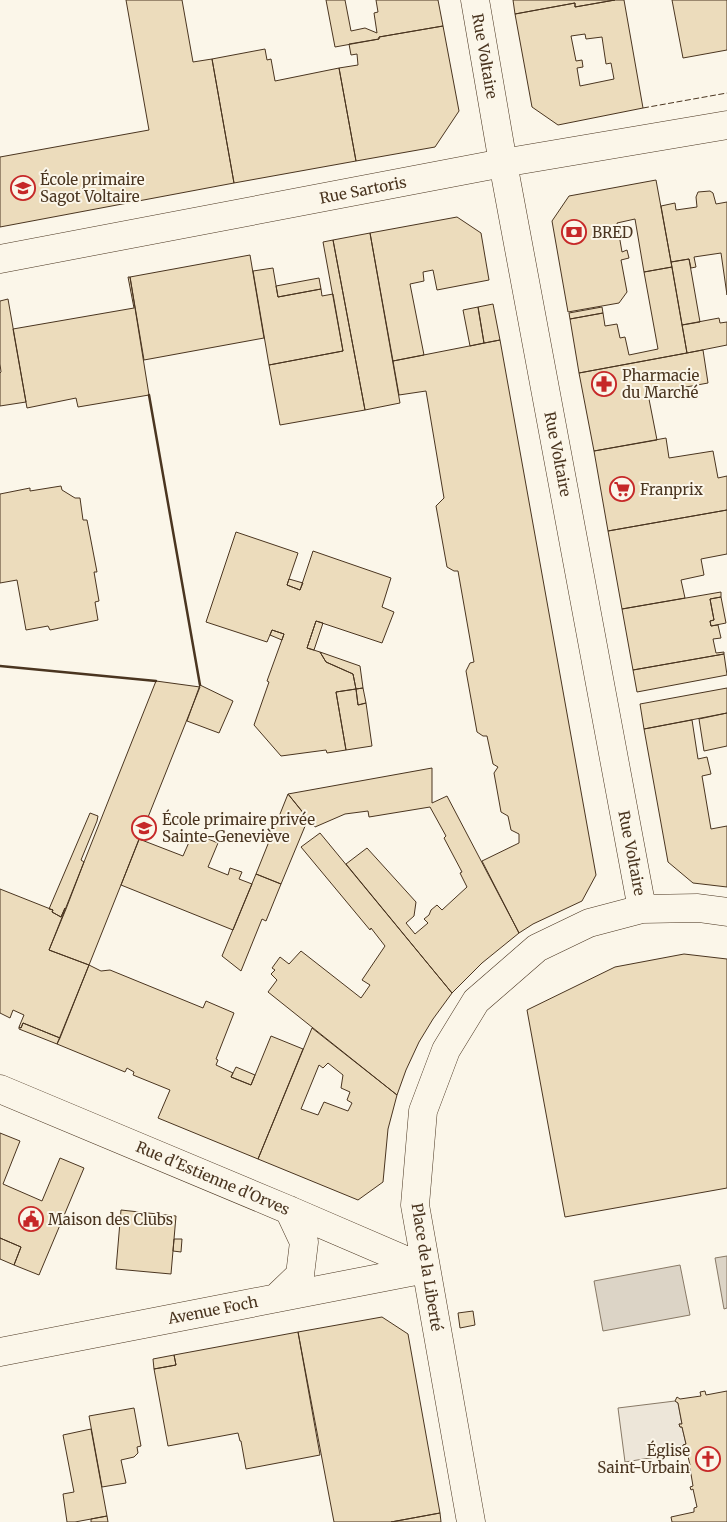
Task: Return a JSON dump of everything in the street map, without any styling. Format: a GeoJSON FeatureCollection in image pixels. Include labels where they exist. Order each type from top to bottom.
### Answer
{"type":"FeatureCollection","features":[{"type":"Feature","properties":{"kind":"street","name":"Rue Voltaire"},"geometry":{"type":"LineString","coordinates":[[475,0],[503,163],[642,909]]}},
{"type":"Feature","properties":{"kind":"street","name":"Rue Sartoris"},"geometry":{"type":"LineString","coordinates":[[0,259],[503,163],[727,125]]}},
{"type":"Feature","properties":{"kind":"street","name":"Place de la Liberté"},"geometry":{"type":"LineString","coordinates":[[471,1522],[415,1205],[423,1111],[446,1050],[476,1001],[537,948],[589,923],[642,909],[698,908],[727,912]]}},
{"type":"Feature","properties":{"kind":"street","name":"Rue d'Estienne d'Orves"},"geometry":{"type":"LineString","coordinates":[[0,1089],[426,1269]]}},
{"type":"Feature","properties":{"kind":"street"},"geometry":{"type":"LineString","coordinates":[[276,1298],[300,1275],[304,1242],[289,1210]]}},
{"type":"Feature","properties":{"kind":"street","name":"Avenue Foch"},"geometry":{"type":"LineString","coordinates":[[0,1352],[426,1269]]}},
{"type":"Feature","properties":{"kind":"shaded area"},"geometry":{"type":"Polygon","coordinates":[[[727,1256],[727,1308],[724,1309],[715,1258],[727,1256]]]}},
{"type":"Feature","properties":{"kind":"shaded area"},"geometry":{"type":"Polygon","coordinates":[[[680,1265],[690,1315],[603,1331],[594,1281],[680,1265]]]}},
{"type":"Feature","properties":{"kind":"shaded area"},"geometry":{"type":"Polygon","coordinates":[[[675,1401],[678,1403],[682,1424],[679,1424],[682,1427],[686,1444],[683,1445],[683,1448],[686,1448],[687,1452],[625,1462],[618,1408],[675,1401]]]}},
{"type":"Feature","properties":{"kind":"building"},"geometry":{"type":"Polygon","coordinates":[[[126,0],[182,0],[193,62],[212,59],[234,183],[0,227],[0,157],[149,130],[126,0]]]}},
{"type":"Feature","properties":{"kind":"building"},"geometry":{"type":"Polygon","coordinates":[[[326,0],[345,0],[351,31],[365,28],[377,33],[374,13],[378,12],[376,0],[438,0],[443,26],[335,47],[326,0]]]}},
{"type":"Feature","properties":{"kind":"building"},"geometry":{"type":"Polygon","coordinates":[[[513,0],[615,0],[575,7],[575,3],[515,14],[513,0]]]}},
{"type":"Feature","properties":{"kind":"building"},"geometry":{"type":"Polygon","coordinates":[[[624,0],[643,108],[558,125],[532,107],[515,14],[575,3],[575,7],[624,0]],[[585,34],[571,36],[576,61],[582,60],[583,67],[577,68],[580,86],[614,79],[611,63],[606,64],[602,37],[586,39],[585,34]]]}},
{"type":"Feature","properties":{"kind":"building"},"geometry":{"type":"Polygon","coordinates":[[[672,0],[727,0],[727,50],[683,58],[672,0]]]}},
{"type":"Feature","properties":{"kind":"building"},"geometry":{"type":"Polygon","coordinates":[[[443,26],[459,111],[435,147],[356,161],[339,68],[358,65],[357,54],[351,55],[349,44],[443,26]]]}},
{"type":"Feature","properties":{"kind":"building"},"geometry":{"type":"Polygon","coordinates":[[[265,49],[267,60],[271,59],[275,81],[339,68],[356,161],[234,183],[212,59],[265,49]]]}},
{"type":"Feature","properties":{"kind":"building"},"geometry":{"type":"Polygon","coordinates":[[[656,180],[672,267],[644,272],[635,219],[617,223],[622,252],[627,250],[629,258],[621,260],[627,292],[619,303],[568,312],[552,221],[569,196],[656,180]]]}},
{"type":"Feature","properties":{"kind":"building"},"geometry":{"type":"Polygon","coordinates":[[[710,191],[713,193],[716,204],[727,202],[727,295],[721,253],[694,257],[696,267],[691,268],[689,259],[671,262],[661,206],[675,203],[676,210],[697,207],[696,197],[698,192],[710,191]]]}},
{"type":"Feature","properties":{"kind":"building"},"geometry":{"type":"Polygon","coordinates":[[[457,217],[481,233],[489,280],[437,290],[433,270],[423,272],[424,281],[410,284],[424,355],[393,361],[370,233],[457,217]]]}},
{"type":"Feature","properties":{"kind":"building"},"geometry":{"type":"Polygon","coordinates":[[[370,233],[400,403],[365,410],[333,240],[370,233]]]}},
{"type":"Feature","properties":{"kind":"building"},"geometry":{"type":"Polygon","coordinates":[[[333,240],[365,410],[280,425],[269,365],[343,351],[323,242],[333,240]]]}},
{"type":"Feature","properties":{"kind":"building"},"geometry":{"type":"Polygon","coordinates":[[[250,255],[264,338],[144,360],[130,277],[250,255]]]}},
{"type":"Feature","properties":{"kind":"building"},"geometry":{"type":"Polygon","coordinates":[[[689,259],[700,322],[682,325],[671,262],[689,259]]]}},
{"type":"Feature","properties":{"kind":"building"},"geometry":{"type":"Polygon","coordinates":[[[672,267],[687,353],[579,373],[570,319],[603,313],[605,326],[617,324],[620,338],[625,337],[629,355],[658,349],[644,272],[672,267]]]}},
{"type":"Feature","properties":{"kind":"building"},"geometry":{"type":"Polygon","coordinates":[[[273,268],[278,297],[321,289],[322,296],[333,294],[343,351],[269,365],[253,271],[273,268]]]}},
{"type":"Feature","properties":{"kind":"building"},"geometry":{"type":"Polygon","coordinates":[[[128,277],[130,277],[149,395],[78,407],[76,398],[27,408],[13,329],[134,308],[128,277]]]}},
{"type":"Feature","properties":{"kind":"building"},"geometry":{"type":"Polygon","coordinates":[[[319,278],[321,289],[278,297],[276,286],[319,278]]]}},
{"type":"Feature","properties":{"kind":"building"},"geometry":{"type":"Polygon","coordinates":[[[8,299],[26,402],[0,406],[0,301],[8,299]]]}},
{"type":"Feature","properties":{"kind":"building"},"geometry":{"type":"Polygon","coordinates":[[[493,304],[500,340],[484,343],[478,307],[493,304]]]}},
{"type":"Feature","properties":{"kind":"building"},"geometry":{"type":"Polygon","coordinates":[[[478,307],[484,343],[470,346],[463,310],[478,307]]]}},
{"type":"Feature","properties":{"kind":"building"},"geometry":{"type":"Polygon","coordinates":[[[602,307],[603,313],[570,319],[569,313],[602,307]]]}},
{"type":"Feature","properties":{"kind":"building"},"geometry":{"type":"Polygon","coordinates":[[[719,318],[720,323],[727,322],[727,345],[687,353],[682,325],[719,318]]]}},
{"type":"Feature","properties":{"kind":"building"},"geometry":{"type":"Polygon","coordinates":[[[500,340],[596,875],[582,901],[533,924],[519,933],[482,861],[519,843],[519,834],[511,830],[508,816],[501,812],[494,773],[498,767],[493,764],[487,736],[477,732],[466,671],[470,663],[474,662],[458,571],[447,567],[436,506],[444,498],[426,391],[399,395],[393,361],[500,340]]]}},
{"type":"Feature","properties":{"kind":"building"},"geometry":{"type":"Polygon","coordinates":[[[703,350],[708,383],[648,394],[657,440],[594,451],[579,373],[703,350]]]}},
{"type":"Feature","properties":{"kind":"building"},"geometry":{"type":"Polygon","coordinates":[[[666,438],[669,458],[713,451],[718,478],[727,476],[727,510],[608,531],[594,451],[666,438]]]}},
{"type":"Feature","properties":{"kind":"building"},"geometry":{"type":"Polygon","coordinates":[[[61,486],[62,490],[75,498],[80,498],[83,520],[87,520],[97,572],[94,572],[99,601],[95,602],[98,620],[50,630],[48,626],[26,630],[17,580],[0,583],[0,494],[30,488],[30,491],[61,486]]]}},
{"type":"Feature","properties":{"kind":"building"},"geometry":{"type":"Polygon","coordinates":[[[727,510],[727,554],[701,559],[704,575],[681,580],[685,598],[622,609],[608,531],[727,510]]]}},
{"type":"Feature","properties":{"kind":"building"},"geometry":{"type":"Polygon","coordinates":[[[236,532],[298,553],[287,585],[300,590],[313,551],[391,578],[382,607],[394,612],[382,643],[316,621],[307,648],[320,652],[326,662],[353,674],[356,689],[336,692],[346,750],[327,753],[326,750],[281,756],[254,725],[284,634],[272,630],[267,642],[206,622],[236,532]]]}},
{"type":"Feature","properties":{"kind":"building"},"geometry":{"type":"Polygon","coordinates":[[[289,579],[303,583],[300,590],[287,585],[289,579]]]}},
{"type":"Feature","properties":{"kind":"building"},"geometry":{"type":"Polygon","coordinates":[[[721,592],[721,597],[710,599],[714,620],[710,621],[711,626],[718,625],[721,638],[713,639],[716,653],[724,652],[724,654],[633,670],[622,609],[721,592]]]}},
{"type":"Feature","properties":{"kind":"building"},"geometry":{"type":"Polygon","coordinates":[[[721,597],[726,623],[711,626],[710,621],[714,620],[710,599],[721,597]]]}},
{"type":"Feature","properties":{"kind":"building"},"geometry":{"type":"Polygon","coordinates":[[[316,621],[323,623],[314,650],[307,648],[316,621]]]}},
{"type":"Feature","properties":{"kind":"building"},"geometry":{"type":"Polygon","coordinates":[[[272,630],[284,634],[282,640],[270,635],[272,630]]]}},
{"type":"Feature","properties":{"kind":"building"},"geometry":{"type":"Polygon","coordinates":[[[320,652],[360,666],[363,688],[356,689],[353,674],[326,662],[320,652]]]}},
{"type":"Feature","properties":{"kind":"building"},"geometry":{"type":"Polygon","coordinates":[[[724,654],[727,675],[637,692],[633,670],[724,654]]]}},
{"type":"Feature","properties":{"kind":"building"},"geometry":{"type":"Polygon","coordinates":[[[156,681],[200,687],[89,965],[49,950],[156,681]]]}},
{"type":"Feature","properties":{"kind":"building"},"geometry":{"type":"Polygon","coordinates":[[[200,685],[233,701],[219,733],[187,721],[200,685]]]}},
{"type":"Feature","properties":{"kind":"building"},"geometry":{"type":"Polygon","coordinates":[[[363,688],[366,703],[358,705],[356,689],[363,688]]]}},
{"type":"Feature","properties":{"kind":"building"},"geometry":{"type":"Polygon","coordinates":[[[727,688],[727,713],[644,729],[640,704],[727,688]]]}},
{"type":"Feature","properties":{"kind":"building"},"geometry":{"type":"Polygon","coordinates":[[[356,689],[358,705],[366,703],[372,746],[346,750],[336,692],[356,689]]]}},
{"type":"Feature","properties":{"kind":"building"},"geometry":{"type":"Polygon","coordinates":[[[727,713],[727,746],[704,751],[699,719],[727,713]]]}},
{"type":"Feature","properties":{"kind":"building"},"geometry":{"type":"Polygon","coordinates":[[[692,720],[698,759],[707,757],[711,774],[702,776],[711,829],[727,826],[727,887],[693,883],[668,862],[644,729],[692,720]]]}},
{"type":"Feature","properties":{"kind":"building"},"geometry":{"type":"Polygon","coordinates":[[[432,768],[432,803],[447,796],[519,933],[482,963],[452,993],[346,864],[367,848],[416,902],[414,916],[406,923],[415,934],[428,923],[424,919],[431,910],[437,905],[442,910],[467,887],[460,873],[462,872],[444,838],[446,836],[430,807],[369,817],[368,811],[345,814],[315,827],[288,794],[432,768]]]}},
{"type":"Feature","properties":{"kind":"building"},"geometry":{"type":"Polygon","coordinates":[[[288,794],[308,819],[281,884],[256,874],[288,794]]]}},
{"type":"Feature","properties":{"kind":"building"},"geometry":{"type":"Polygon","coordinates":[[[90,813],[98,816],[97,821],[81,860],[84,862],[66,909],[61,917],[49,909],[90,813]]]}},
{"type":"Feature","properties":{"kind":"building"},"geometry":{"type":"Polygon","coordinates":[[[193,833],[218,843],[208,867],[228,875],[230,868],[242,872],[239,879],[252,884],[233,930],[121,885],[139,839],[183,856],[193,833]]]}},
{"type":"Feature","properties":{"kind":"building"},"geometry":{"type":"Polygon","coordinates":[[[320,833],[452,993],[419,1042],[397,1095],[268,992],[277,980],[271,974],[275,970],[272,968],[280,957],[289,964],[301,951],[361,998],[370,985],[362,980],[385,946],[301,847],[320,833]]]}},
{"type":"Feature","properties":{"kind":"building"},"geometry":{"type":"Polygon","coordinates":[[[256,874],[281,884],[266,921],[262,919],[241,971],[222,956],[256,874]]]}},
{"type":"Feature","properties":{"kind":"building"},"geometry":{"type":"Polygon","coordinates":[[[0,889],[53,910],[52,912],[61,917],[65,908],[49,950],[89,965],[60,1038],[23,1023],[21,1028],[19,1027],[24,1015],[13,1010],[10,1018],[0,1013],[0,889]]]}},
{"type":"Feature","properties":{"kind":"building"},"geometry":{"type":"Polygon","coordinates":[[[684,954],[727,959],[727,1188],[565,1217],[527,1010],[615,967],[684,954]]]}},
{"type":"Feature","properties":{"kind":"building"},"geometry":{"type":"Polygon","coordinates":[[[89,965],[101,971],[110,970],[203,1008],[206,1001],[234,1013],[216,1059],[218,1060],[216,1065],[233,1073],[231,1077],[251,1085],[271,1036],[303,1049],[258,1159],[158,1118],[170,1090],[133,1075],[134,1072],[127,1068],[125,1072],[57,1044],[89,965]]]}},
{"type":"Feature","properties":{"kind":"building"},"geometry":{"type":"Polygon","coordinates":[[[23,1023],[60,1038],[57,1044],[19,1029],[23,1023]]]}},
{"type":"Feature","properties":{"kind":"building"},"geometry":{"type":"Polygon","coordinates":[[[312,1028],[397,1095],[388,1129],[383,1182],[358,1200],[258,1159],[312,1028]],[[328,1063],[323,1068],[319,1065],[301,1109],[318,1115],[324,1102],[348,1111],[352,1103],[347,1100],[350,1092],[341,1088],[343,1075],[328,1063]]]}},
{"type":"Feature","properties":{"kind":"building"},"geometry":{"type":"Polygon","coordinates":[[[236,1067],[255,1075],[251,1085],[231,1077],[236,1067]]]}},
{"type":"Feature","properties":{"kind":"building","name":"Maison des Clubs"},"geometry":{"type":"Polygon","coordinates":[[[0,1133],[20,1141],[3,1184],[42,1201],[60,1158],[84,1168],[39,1275],[14,1265],[21,1247],[0,1238],[0,1133]]]}},
{"type":"Feature","properties":{"kind":"building"},"geometry":{"type":"Polygon","coordinates":[[[121,1210],[176,1216],[171,1274],[116,1269],[121,1210]]]}},
{"type":"Feature","properties":{"kind":"building"},"geometry":{"type":"Polygon","coordinates":[[[0,1238],[21,1247],[14,1265],[0,1259],[0,1238]]]}},
{"type":"Feature","properties":{"kind":"building"},"geometry":{"type":"Polygon","coordinates":[[[174,1239],[182,1239],[181,1252],[173,1251],[174,1239]]]}},
{"type":"Feature","properties":{"kind":"building"},"geometry":{"type":"Polygon","coordinates":[[[473,1311],[475,1325],[460,1328],[458,1313],[473,1311]]]}},
{"type":"Feature","properties":{"kind":"building"},"geometry":{"type":"Polygon","coordinates":[[[382,1317],[408,1334],[440,1513],[391,1522],[334,1522],[298,1332],[382,1317]]]}},
{"type":"Feature","properties":{"kind":"building"},"geometry":{"type":"Polygon","coordinates":[[[298,1332],[320,1455],[246,1469],[238,1433],[168,1446],[154,1369],[176,1365],[174,1355],[298,1332]]]}},
{"type":"Feature","properties":{"kind":"building"},"geometry":{"type":"Polygon","coordinates":[[[174,1355],[176,1365],[154,1369],[153,1359],[174,1355]]]}},
{"type":"Feature","properties":{"kind":"building","name":"Église Saint-Urbain"},"geometry":{"type":"Polygon","coordinates":[[[705,1391],[706,1395],[727,1391],[727,1522],[672,1522],[671,1517],[694,1512],[694,1508],[697,1507],[693,1489],[691,1490],[690,1487],[693,1486],[690,1468],[687,1469],[687,1466],[690,1465],[686,1448],[683,1449],[683,1445],[686,1444],[682,1427],[679,1424],[682,1424],[678,1403],[675,1401],[677,1397],[680,1399],[701,1396],[700,1392],[705,1391]]]}},
{"type":"Feature","properties":{"kind":"building"},"geometry":{"type":"Polygon","coordinates":[[[134,1408],[141,1446],[137,1447],[138,1453],[134,1457],[121,1460],[126,1483],[102,1487],[89,1416],[134,1408]]]}},
{"type":"Feature","properties":{"kind":"building"},"geometry":{"type":"Polygon","coordinates":[[[91,1429],[107,1516],[67,1522],[63,1494],[74,1492],[63,1435],[91,1429]]]}},
{"type":"Feature","properties":{"kind":"building"},"geometry":{"type":"Polygon","coordinates":[[[440,1513],[441,1522],[391,1522],[440,1513]]]}},
{"type":"Feature","properties":{"kind":"building"},"geometry":{"type":"Polygon","coordinates":[[[107,1516],[108,1522],[91,1522],[91,1519],[107,1516]]]}},
{"type":"Feature","properties":{"kind":"fence"},"geometry":{"type":"LineString","coordinates":[[643,108],[727,93]]}},
{"type":"Feature","properties":{"kind":"wall"},"geometry":{"type":"LineString","coordinates":[[149,395],[200,685]]}},
{"type":"Feature","properties":{"kind":"wall"},"geometry":{"type":"LineString","coordinates":[[0,666],[156,681]]}},
{"type":"Feature","properties":{"kind":"place","name":"École primaire Sagot Voltaire"},"geometry":{"type":"Point","coordinates":[23,188]}},
{"type":"Feature","properties":{"kind":"place","name":"BRED"},"geometry":{"type":"Point","coordinates":[574,232]}},
{"type":"Feature","properties":{"kind":"place","name":"Pharmacie du Marché"},"geometry":{"type":"Point","coordinates":[604,384]}},
{"type":"Feature","properties":{"kind":"place","name":"Franprix"},"geometry":{"type":"Point","coordinates":[622,489]}},
{"type":"Feature","properties":{"kind":"place","name":"École primaire privée Sainte-Geneviève"},"geometry":{"type":"Point","coordinates":[144,828]}},
{"type":"Feature","properties":{"kind":"place","name":"Maison des Clubs"},"geometry":{"type":"Point","coordinates":[31,1219]}},
{"type":"Feature","properties":{"kind":"place","name":"Église Saint-Urbain"},"geometry":{"type":"Point","coordinates":[708,1459]}}]}
